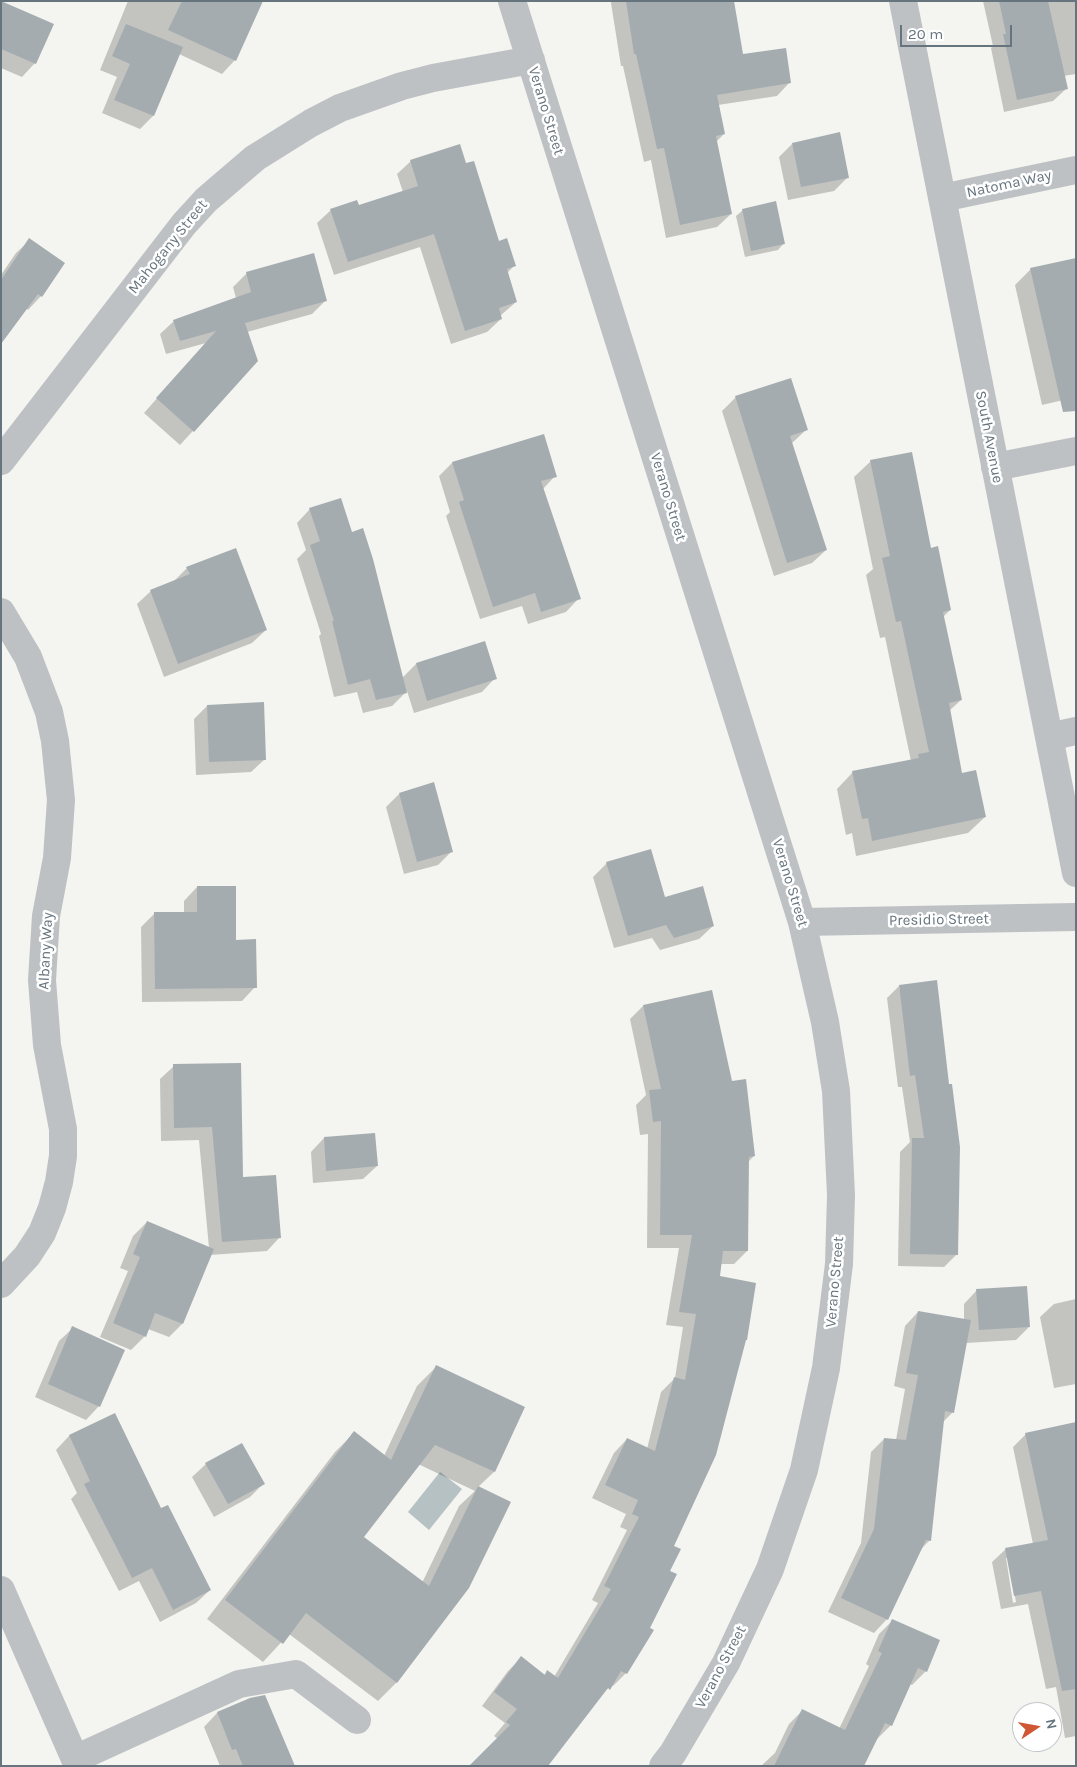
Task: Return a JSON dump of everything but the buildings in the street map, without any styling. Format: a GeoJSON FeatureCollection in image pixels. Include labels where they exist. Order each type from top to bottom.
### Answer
{"type":"FeatureCollection","features":[{"type":"Feature","properties":{"kind":"street","name":"Verano Street"},"geometry":{"type":"LineString","coordinates":[[512,1],[802,922],[825,1022],[836,1091],[841,1205],[839,1264],[826,1368],[804,1470],[770,1569],[726,1663],[663,1766]]}},
{"type":"Feature","properties":{"kind":"street","name":"South Avenue"},"geometry":{"type":"LineString","coordinates":[[903,1],[1076,873]]}},
{"type":"Feature","properties":{"kind":"street","name":"Mahogany Street"},"geometry":{"type":"LineString","coordinates":[[1,461],[184,224],[206,200],[255,158],[311,123],[340,108],[393,89],[433,78],[530,60]]}},
{"type":"Feature","properties":{"kind":"street","name":"Natoma Way"},"geometry":{"type":"LineString","coordinates":[[942,198],[1076,170]]}},
{"type":"Feature","properties":{"kind":"street"},"geometry":{"type":"LineString","coordinates":[[995,467],[1076,450]]}},
{"type":"Feature","properties":{"kind":"street","name":"Albany Way"},"geometry":{"type":"LineString","coordinates":[[1,612],[28,657],[49,712],[55,741],[61,800],[57,858],[46,916],[42,980],[47,1045],[63,1129],[63,1156],[60,1182],[52,1208],[42,1233],[27,1256],[1,1284]]}},
{"type":"Feature","properties":{"kind":"street"},"geometry":{"type":"LineString","coordinates":[[1049,737],[1076,731]]}},
{"type":"Feature","properties":{"kind":"street","name":"Presidio Street"},"geometry":{"type":"LineString","coordinates":[[802,922],[1076,917]]}},
{"type":"Feature","properties":{"kind":"street"},"geometry":{"type":"LineString","coordinates":[[1,1590],[77,1762],[239,1684],[296,1674],[357,1720]]}},
{"type":"Feature","properties":{"kind":"shaded area"},"geometry":{"type":"Polygon","coordinates":[[[440,1472],[462,1489],[429,1530],[408,1512],[440,1472]]]}}]}
